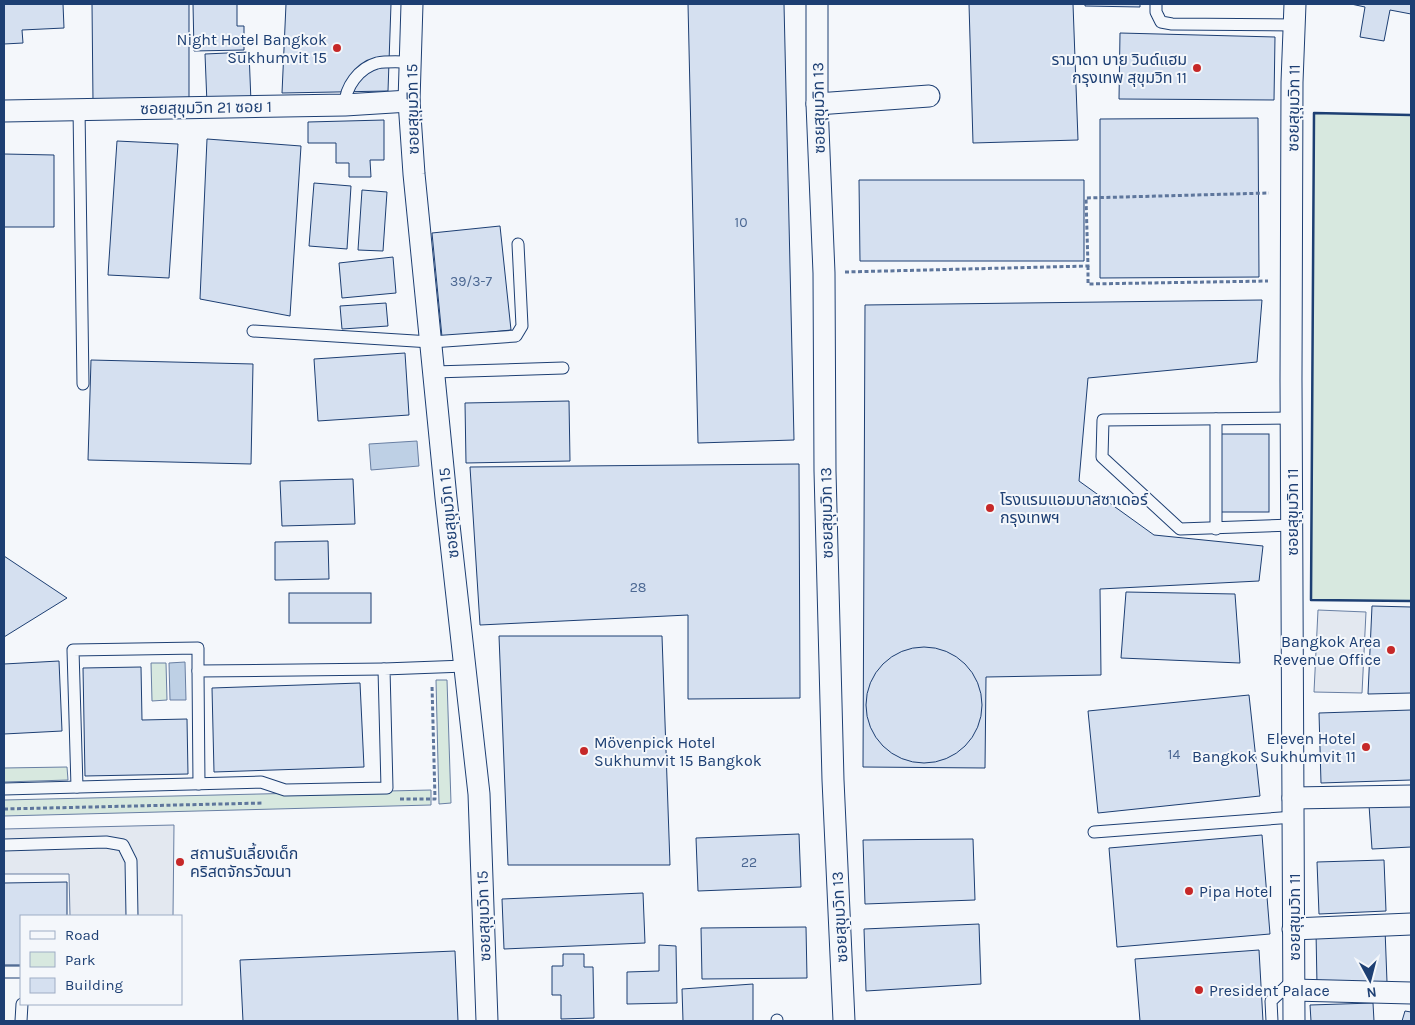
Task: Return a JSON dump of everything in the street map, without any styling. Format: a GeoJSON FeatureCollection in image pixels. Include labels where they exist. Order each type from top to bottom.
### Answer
{"type":"FeatureCollection","features":[{"type":"Feature","properties":{"kind":"street","name":"ซอยสุขุมวิท 15"},"geometry":{"type":"LineString","coordinates":[[412,4],[409,101],[414,174],[479,794],[487,1021]]}},
{"type":"Feature","properties":{"kind":"street","name":"ซอยสุขุมวิท 13"},"geometry":{"type":"LineString","coordinates":[[817,4],[817,104],[824,273],[826,481],[833,780],[844,1021]]}},
{"type":"Feature","properties":{"kind":"street","name":"ซอยสุขุมวิท 11"},"geometry":{"type":"LineString","coordinates":[[1294,1021],[1291,418],[1292,82],[1295,4]]}},
{"type":"Feature","properties":{"kind":"street"},"geometry":{"type":"LineString","coordinates":[[817,104],[929,96]]}},
{"type":"Feature","properties":{"kind":"street","name":"ซอยสุขุมวิท 21 ซอย 1"},"geometry":{"type":"LineString","coordinates":[[4,111],[345,105],[409,101]]}},
{"type":"Feature","properties":{"kind":"street"},"geometry":{"type":"LineString","coordinates":[[1294,808],[1411,796]]}},
{"type":"Feature","properties":{"kind":"street"},"geometry":{"type":"LineString","coordinates":[[1293,929],[1411,924]]}},
{"type":"Feature","properties":{"kind":"street"},"geometry":{"type":"LineString","coordinates":[[1294,985],[1411,994]]}},
{"type":"Feature","properties":{"kind":"lane"},"geometry":{"type":"LineString","coordinates":[[1156,4],[1156,12],[1161,22],[1172,24],[1295,25]]}},
{"type":"Feature","properties":{"kind":"lane"},"geometry":{"type":"LineString","coordinates":[[345,105],[346,96],[356,76],[377,63],[410,62]]}},
{"type":"Feature","properties":{"kind":"lane"},"geometry":{"type":"LineString","coordinates":[[79,109],[83,384]]}},
{"type":"Feature","properties":{"kind":"lane"},"geometry":{"type":"LineString","coordinates":[[253,331],[431,342],[516,336],[522,326],[518,244]]}},
{"type":"Feature","properties":{"kind":"lane"},"geometry":{"type":"LineString","coordinates":[[434,372],[564,368]]}},
{"type":"Feature","properties":{"kind":"lane"},"geometry":{"type":"LineString","coordinates":[[1291,418],[1103,420],[1102,457],[1180,529],[1293,525]]}},
{"type":"Feature","properties":{"kind":"lane"},"geometry":{"type":"LineString","coordinates":[[1216,419],[1216,528]]}},
{"type":"Feature","properties":{"kind":"lane"},"geometry":{"type":"LineString","coordinates":[[77,787],[73,650],[198,648],[199,784]]}},
{"type":"Feature","properties":{"kind":"lane"},"geometry":{"type":"LineString","coordinates":[[198,671],[465,666]]}},
{"type":"Feature","properties":{"kind":"lane"},"geometry":{"type":"LineString","coordinates":[[4,789],[261,782],[286,790],[387,788],[384,669]]}},
{"type":"Feature","properties":{"kind":"lane"},"geometry":{"type":"LineString","coordinates":[[1094,832],[1294,808]]}},
{"type":"Feature","properties":{"kind":"lane"},"geometry":{"type":"LineString","coordinates":[[4,844],[106,842],[123,845],[131,861],[132,915]]}},
{"type":"Feature","properties":{"kind":"lane"},"geometry":{"type":"LineString","coordinates":[[4,972],[20,972]]}},
{"type":"Feature","properties":{"kind":"lane"},"geometry":{"type":"LineString","coordinates":[[1272,1021],[1271,1001],[1294,985]]}},
{"type":"Feature","properties":{"kind":"lane"},"geometry":{"type":"LineString","coordinates":[[21,1021],[22,1005]]}},
{"type":"Feature","properties":{"kind":"path"},"geometry":{"type":"LineString","coordinates":[[1274,193],[1086,198],[1088,284],[1274,281]]}},
{"type":"Feature","properties":{"kind":"path"},"geometry":{"type":"LineString","coordinates":[[824,273],[1088,266]]}},
{"type":"Feature","properties":{"kind":"green space"},"geometry":{"type":"Polygon","coordinates":[[[1314,113],[1411,115],[1411,601],[1311,600],[1314,113]]]}},
{"type":"Feature","properties":{"kind":"green space"},"geometry":{"type":"Polygon","coordinates":[[[151,663],[166,663],[167,700],[152,701],[151,663]]]}},
{"type":"Feature","properties":{"kind":"green space"},"geometry":{"type":"Polygon","coordinates":[[[436,680],[447,680],[451,803],[439,804],[436,680]]]}},
{"type":"Feature","properties":{"kind":"green space"},"geometry":{"type":"Polygon","coordinates":[[[67,767],[68,780],[4,782],[4,768],[67,767]]]}},
{"type":"Feature","properties":{"kind":"green space"},"geometry":{"type":"Polygon","coordinates":[[[431,790],[431,805],[4,816],[4,800],[431,790]]]}},
{"type":"Feature","properties":{"kind":"shaded area"},"geometry":{"type":"Polygon","coordinates":[[[1318,610],[1366,612],[1362,693],[1314,692],[1318,610]]]}},
{"type":"Feature","properties":{"kind":"shaded area"},"geometry":{"type":"Polygon","coordinates":[[[174,825],[173,915],[70,915],[69,874],[4,874],[4,829],[174,825]]]}},
{"type":"Feature","properties":{"kind":"water"},"geometry":{"type":"Polygon","coordinates":[[[417,441],[419,466],[371,470],[369,444],[417,441]]]}},
{"type":"Feature","properties":{"kind":"water"},"geometry":{"type":"Polygon","coordinates":[[[185,662],[186,700],[170,700],[169,663],[185,662]]]}},
{"type":"Feature","properties":{"kind":"building"},"geometry":{"type":"Polygon","coordinates":[[[4,4],[63,4],[64,28],[22,30],[23,43],[4,44],[4,4]]]}},
{"type":"Feature","properties":{"kind":"building"},"geometry":{"type":"Polygon","coordinates":[[[92,4],[189,4],[189,101],[93,102],[92,4]]]}},
{"type":"Feature","properties":{"kind":"building"},"geometry":{"type":"Polygon","coordinates":[[[193,4],[237,4],[237,26],[244,26],[244,50],[194,51],[193,4]]]}},
{"type":"Feature","properties":{"kind":"building","name":"Night Hotel Bangkok Sukhumvit 15"},"geometry":{"type":"Polygon","coordinates":[[[286,4],[391,4],[388,91],[282,93],[286,4]]]}},
{"type":"Feature","properties":{"kind":"building"},"geometry":{"type":"Polygon","coordinates":[[[688,4],[784,4],[794,440],[698,443],[688,4]]]}},
{"type":"Feature","properties":{"kind":"building"},"geometry":{"type":"Polygon","coordinates":[[[969,4],[1073,4],[1078,140],[973,143],[969,4]]]}},
{"type":"Feature","properties":{"kind":"building"},"geometry":{"type":"Polygon","coordinates":[[[1085,4],[1140,4],[1140,7],[1085,6],[1085,4]]]}},
{"type":"Feature","properties":{"kind":"building"},"geometry":{"type":"Polygon","coordinates":[[[1351,4],[1411,4],[1411,14],[1390,10],[1384,41],[1360,37],[1365,7],[1351,4]]]}},
{"type":"Feature","properties":{"kind":"building","name":"รามาดา บาย วินด์แฮม กรุงเทพ สุขุมวิท 11"},"geometry":{"type":"Polygon","coordinates":[[[1120,33],[1275,37],[1274,100],[1119,99],[1120,33]]]}},
{"type":"Feature","properties":{"kind":"building"},"geometry":{"type":"Polygon","coordinates":[[[249,52],[251,102],[207,104],[205,54],[249,52]]]}},
{"type":"Feature","properties":{"kind":"building"},"geometry":{"type":"Polygon","coordinates":[[[1258,118],[1259,277],[1100,278],[1100,119],[1258,118]]]}},
{"type":"Feature","properties":{"kind":"building"},"geometry":{"type":"Polygon","coordinates":[[[384,120],[384,160],[370,160],[371,177],[349,177],[349,163],[336,163],[336,143],[308,143],[308,122],[384,120]]]}},
{"type":"Feature","properties":{"kind":"building"},"geometry":{"type":"Polygon","coordinates":[[[207,139],[301,146],[290,316],[200,299],[207,139]]]}},
{"type":"Feature","properties":{"kind":"building"},"geometry":{"type":"Polygon","coordinates":[[[117,141],[178,144],[169,278],[108,275],[117,141]]]}},
{"type":"Feature","properties":{"kind":"building"},"geometry":{"type":"Polygon","coordinates":[[[4,154],[54,155],[54,227],[4,227],[4,154]]]}},
{"type":"Feature","properties":{"kind":"building"},"geometry":{"type":"Polygon","coordinates":[[[859,180],[1084,180],[1084,261],[860,261],[859,180]]]}},
{"type":"Feature","properties":{"kind":"building"},"geometry":{"type":"Polygon","coordinates":[[[314,183],[351,186],[347,249],[309,246],[314,183]]]}},
{"type":"Feature","properties":{"kind":"building"},"geometry":{"type":"Polygon","coordinates":[[[362,190],[387,192],[383,251],[358,250],[362,190]]]}},
{"type":"Feature","properties":{"kind":"building"},"geometry":{"type":"Polygon","coordinates":[[[500,226],[511,330],[442,337],[432,233],[500,226]]]}},
{"type":"Feature","properties":{"kind":"building"},"geometry":{"type":"Polygon","coordinates":[[[393,257],[396,293],[342,298],[339,263],[393,257]]]}},
{"type":"Feature","properties":{"kind":"building","name":"โรงแรมแอมบาสซาเดอร์ กรุงเทพฯ"},"geometry":{"type":"Polygon","coordinates":[[[1262,300],[1257,362],[1088,378],[1079,481],[1154,535],[1263,546],[1259,581],[1100,589],[1101,675],[986,677],[985,768],[863,767],[865,305],[1262,300]]]}},
{"type":"Feature","properties":{"kind":"building"},"geometry":{"type":"Polygon","coordinates":[[[386,303],[388,326],[342,329],[340,306],[386,303]]]}},
{"type":"Feature","properties":{"kind":"building"},"geometry":{"type":"Polygon","coordinates":[[[405,353],[409,415],[318,421],[314,359],[405,353]]]}},
{"type":"Feature","properties":{"kind":"building"},"geometry":{"type":"Polygon","coordinates":[[[91,360],[253,364],[251,464],[88,460],[91,360]]]}},
{"type":"Feature","properties":{"kind":"building"},"geometry":{"type":"Polygon","coordinates":[[[569,401],[570,461],[466,463],[465,403],[569,401]]]}},
{"type":"Feature","properties":{"kind":"building"},"geometry":{"type":"Polygon","coordinates":[[[1221,434],[1269,434],[1269,512],[1221,512],[1221,434]]]}},
{"type":"Feature","properties":{"kind":"building"},"geometry":{"type":"Polygon","coordinates":[[[799,464],[800,698],[688,699],[688,615],[480,625],[470,467],[799,464]]]}},
{"type":"Feature","properties":{"kind":"building"},"geometry":{"type":"Polygon","coordinates":[[[353,479],[355,524],[282,526],[280,481],[353,479]]]}},
{"type":"Feature","properties":{"kind":"building"},"geometry":{"type":"Polygon","coordinates":[[[328,541],[329,579],[275,580],[275,542],[328,541]]]}},
{"type":"Feature","properties":{"kind":"building"},"geometry":{"type":"Polygon","coordinates":[[[4,556],[67,598],[4,637],[4,556]]]}},
{"type":"Feature","properties":{"kind":"building"},"geometry":{"type":"Polygon","coordinates":[[[1126,592],[1235,594],[1240,663],[1121,658],[1126,592]]]}},
{"type":"Feature","properties":{"kind":"building"},"geometry":{"type":"Polygon","coordinates":[[[289,593],[371,593],[371,623],[289,623],[289,593]]]}},
{"type":"Feature","properties":{"kind":"building","name":"Bangkok Area Revenue Office"},"geometry":{"type":"Polygon","coordinates":[[[1372,606],[1411,607],[1411,693],[1368,694],[1372,606]]]}},
{"type":"Feature","properties":{"kind":"building","name":"Mövenpick Hotel Sukhumvit 15 Bangkok"},"geometry":{"type":"Polygon","coordinates":[[[499,636],[662,636],[670,865],[508,865],[499,636]]]}},
{"type":"Feature","properties":{"kind":"building"},"geometry":{"type":"Polygon","coordinates":[[[924,647],[946,651],[965,664],[978,683],[982,705],[978,727],[965,746],[946,759],[924,763],[902,759],[883,746],[870,727],[866,705],[870,683],[883,664],[902,651],[924,647]]]}},
{"type":"Feature","properties":{"kind":"building"},"geometry":{"type":"Polygon","coordinates":[[[59,661],[62,731],[4,734],[4,664],[59,661]]]}},
{"type":"Feature","properties":{"kind":"building"},"geometry":{"type":"Polygon","coordinates":[[[141,667],[142,720],[187,719],[188,774],[85,776],[83,668],[141,667]]]}},
{"type":"Feature","properties":{"kind":"building"},"geometry":{"type":"Polygon","coordinates":[[[360,683],[364,767],[214,772],[212,688],[360,683]]]}},
{"type":"Feature","properties":{"kind":"building"},"geometry":{"type":"Polygon","coordinates":[[[1249,695],[1260,796],[1098,813],[1088,711],[1249,695]]]}},
{"type":"Feature","properties":{"kind":"building","name":"Eleven Hotel Bangkok Sukhumvit 11"},"geometry":{"type":"Polygon","coordinates":[[[1411,710],[1411,780],[1321,783],[1319,713],[1411,710]]]}},
{"type":"Feature","properties":{"kind":"building"},"geometry":{"type":"Polygon","coordinates":[[[1411,803],[1411,847],[1372,849],[1369,805],[1411,803]]]}},
{"type":"Feature","properties":{"kind":"building"},"geometry":{"type":"Polygon","coordinates":[[[799,834],[801,887],[698,891],[696,838],[799,834]]]}},
{"type":"Feature","properties":{"kind":"building","name":"Pipa Hotel"},"geometry":{"type":"Polygon","coordinates":[[[1262,835],[1270,934],[1117,947],[1109,848],[1262,835]]]}},
{"type":"Feature","properties":{"kind":"building"},"geometry":{"type":"Polygon","coordinates":[[[973,839],[975,900],[865,904],[863,840],[973,839]]]}},
{"type":"Feature","properties":{"kind":"building"},"geometry":{"type":"Polygon","coordinates":[[[1384,860],[1386,911],[1319,914],[1317,862],[1384,860]]]}},
{"type":"Feature","properties":{"kind":"building"},"geometry":{"type":"Polygon","coordinates":[[[67,882],[67,915],[20,915],[20,965],[4,965],[4,883],[67,882]]]}},
{"type":"Feature","properties":{"kind":"building"},"geometry":{"type":"Polygon","coordinates":[[[643,893],[645,943],[504,949],[502,899],[643,893]]]}},
{"type":"Feature","properties":{"kind":"building"},"geometry":{"type":"Polygon","coordinates":[[[979,924],[981,984],[866,991],[864,929],[979,924]]]}},
{"type":"Feature","properties":{"kind":"building"},"geometry":{"type":"Polygon","coordinates":[[[806,927],[807,978],[702,979],[701,928],[806,927]]]}},
{"type":"Feature","properties":{"kind":"building"},"geometry":{"type":"Polygon","coordinates":[[[1385,929],[1387,982],[1317,985],[1316,932],[1385,929]]]}},
{"type":"Feature","properties":{"kind":"building"},"geometry":{"type":"Polygon","coordinates":[[[659,945],[676,946],[677,1003],[627,1004],[627,972],[659,971],[659,945]]]}},
{"type":"Feature","properties":{"kind":"building","name":"President Palace"},"geometry":{"type":"Polygon","coordinates":[[[1259,950],[1263,1021],[1140,1021],[1135,959],[1259,950]]]}},
{"type":"Feature","properties":{"kind":"building"},"geometry":{"type":"Polygon","coordinates":[[[455,951],[458,1021],[243,1021],[240,960],[455,951]]]}},
{"type":"Feature","properties":{"kind":"building"},"geometry":{"type":"Polygon","coordinates":[[[563,954],[584,954],[584,967],[593,967],[594,1018],[561,1019],[561,995],[552,995],[552,966],[563,966],[563,954]]]}},
{"type":"Feature","properties":{"kind":"building"},"geometry":{"type":"Polygon","coordinates":[[[753,984],[753,1021],[683,1021],[682,989],[753,984]]]}},
{"type":"Feature","properties":{"kind":"building"},"geometry":{"type":"Polygon","coordinates":[[[1373,1003],[1374,1021],[1311,1021],[1310,1005],[1373,1003]]]}},
{"type":"Feature","properties":{"kind":"building"},"geometry":{"type":"Polygon","coordinates":[[[1405,1011],[1411,1012],[1411,1021],[1402,1021],[1405,1011]]]}},
{"type":"Feature","properties":{"kind":"wall"},"geometry":{"type":"LineString","coordinates":[[1411,115],[1314,113],[1311,600],[1411,601]]}},
{"type":"Feature","properties":{"kind":"place","name":"Night Hotel Bangkok Sukhumvit 15"},"geometry":{"type":"Point","coordinates":[337,48]}},
{"type":"Feature","properties":{"kind":"place","name":"รามาดา บาย วินด์แฮม กรุงเทพ สุขุมวิท 11"},"geometry":{"type":"Point","coordinates":[1197,68]}},
{"type":"Feature","properties":{"kind":"place","name":"โรงแรมแอมบาสซาเดอร์ กรุงเทพฯ"},"geometry":{"type":"Point","coordinates":[990,508]}},
{"type":"Feature","properties":{"kind":"place","name":"Bangkok Area Revenue Office"},"geometry":{"type":"Point","coordinates":[1391,650]}},
{"type":"Feature","properties":{"kind":"place","name":"Eleven Hotel Bangkok Sukhumvit 11"},"geometry":{"type":"Point","coordinates":[1366,747]}},
{"type":"Feature","properties":{"kind":"place","name":"Mövenpick Hotel Sukhumvit 15 Bangkok"},"geometry":{"type":"Point","coordinates":[584,751]}},
{"type":"Feature","properties":{"kind":"place","name":"สถานรับเลี้ยงเด็ก คริสตจักรวัฒนา"},"geometry":{"type":"Point","coordinates":[180,862]}},
{"type":"Feature","properties":{"kind":"place","name":"Pipa Hotel"},"geometry":{"type":"Point","coordinates":[1189,891]}},
{"type":"Feature","properties":{"kind":"place","name":"President Palace"},"geometry":{"type":"Point","coordinates":[1199,990]}}]}
